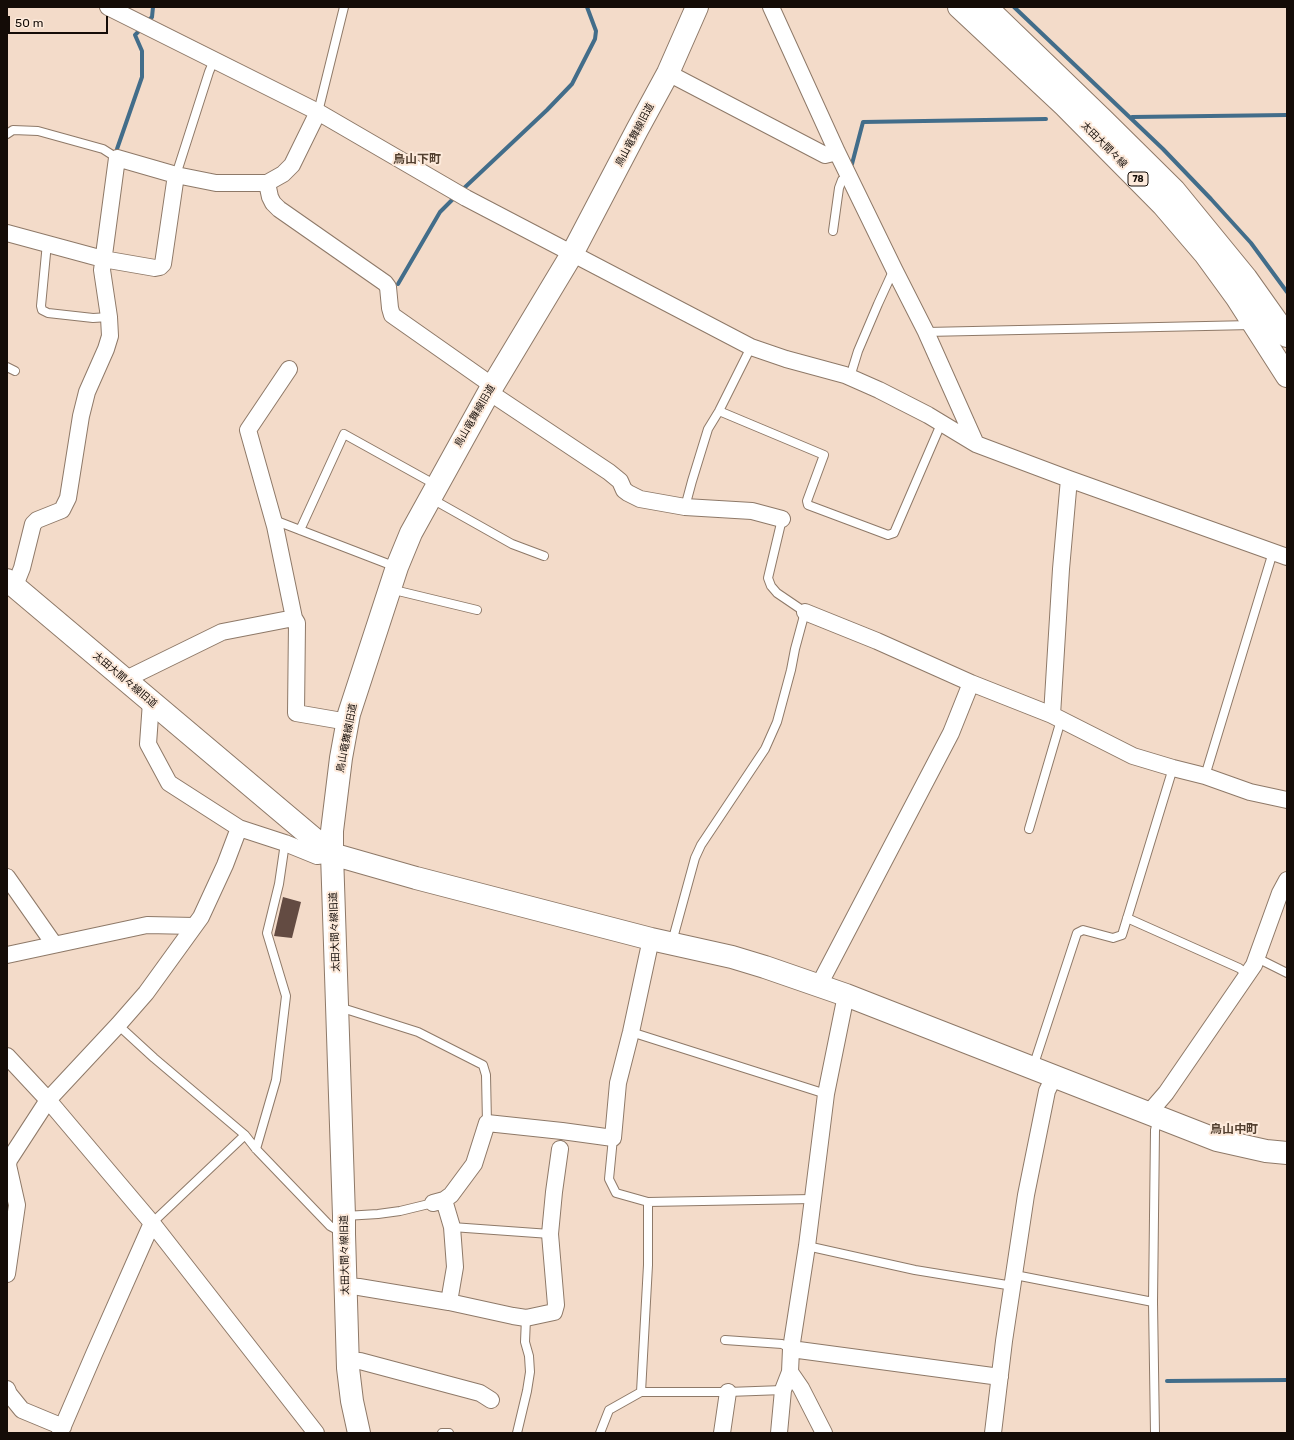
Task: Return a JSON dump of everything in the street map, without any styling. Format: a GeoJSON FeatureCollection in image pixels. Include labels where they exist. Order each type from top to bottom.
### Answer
{"type":"FeatureCollection","features":[{"type":"Feature","properties":{"kind":"street"},"geometry":{"type":"LineString","coordinates":[[108,7],[318,112],[466,198],[751,347],[850,377],[928,415],[976,444],[1069,479],[1280,554]]}},
{"type":"Feature","properties":{"kind":"street","name":"鳥山竜舞線旧道"},"geometry":{"type":"LineString","coordinates":[[332,854],[332,831],[341,758],[348,722],[389,589],[411,533],[491,389],[572,254],[668,73],[697,7]]}},
{"type":"Feature","properties":{"kind":"street"},"geometry":{"type":"LineString","coordinates":[[771,7],[848,176],[926,332],[976,444]]}},
{"type":"Feature","properties":{"kind":"street","name":"太田大間々線"},"geometry":{"type":"LineString","coordinates":[[959,7],[1065,106],[1163,205],[1205,254],[1287,376]]}},
{"type":"Feature","properties":{"kind":"street","name":"太田大間々線"},"geometry":{"type":"LineString","coordinates":[[986,7],[1174,190],[1246,278],[1285,329]]}},
{"type":"Feature","properties":{"kind":"street"},"geometry":{"type":"LineString","coordinates":[[668,73],[825,155],[837,152]]}},
{"type":"Feature","properties":{"kind":"street"},"geometry":{"type":"LineString","coordinates":[[10,582],[18,578],[34,524],[37,520],[62,510],[68,498],[81,416],[87,392],[106,349],[110,336],[109,317],[102,270],[117,158],[176,175],[216,183],[266,183],[283,174],[292,166],[318,112]]}},
{"type":"Feature","properties":{"kind":"street"},"geometry":{"type":"LineString","coordinates":[[7,233],[103,259],[155,268],[160,267],[163,264],[176,175]]}},
{"type":"Feature","properties":{"kind":"street"},"geometry":{"type":"LineString","coordinates":[[266,183],[270,197],[279,209],[385,283],[388,288],[392,315],[491,389],[609,472],[620,481],[624,490],[628,493],[640,500],[686,507],[752,511],[782,519]]}},
{"type":"Feature","properties":{"kind":"street"},"geometry":{"type":"LineString","coordinates":[[289,369],[248,430],[273,520],[294,618],[297,623],[296,713],[348,722]]}},
{"type":"Feature","properties":{"kind":"street"},"geometry":{"type":"LineString","coordinates":[[1057,717],[1061,569],[1069,479]]}},
{"type":"Feature","properties":{"kind":"street","name":"太田大間々線旧道"},"geometry":{"type":"LineString","coordinates":[[10,582],[124,680],[246,780],[332,854],[348,1362],[352,1401],[359,1433]]}},
{"type":"Feature","properties":{"kind":"street"},"geometry":{"type":"LineString","coordinates":[[805,612],[877,641],[972,683],[1057,717],[1133,756],[1205,776],[1250,792],[1287,800]]}},
{"type":"Feature","properties":{"kind":"street"},"geometry":{"type":"LineString","coordinates":[[124,680],[222,632],[294,618]]}},
{"type":"Feature","properties":{"kind":"street"},"geometry":{"type":"LineString","coordinates":[[819,985],[950,733],[972,683]]}},
{"type":"Feature","properties":{"kind":"street"},"geometry":{"type":"LineString","coordinates":[[151,702],[148,744],[169,783],[239,828],[285,843],[317,856],[332,854],[416,878],[672,945],[732,956],[846,995],[1217,1140],[1266,1151],[1287,1153]]}},
{"type":"Feature","properties":{"kind":"street"},"geometry":{"type":"LineString","coordinates":[[7,1274],[17,1205],[8,1165],[10,1160],[48,1100],[118,1025],[146,992],[201,917],[225,864],[239,828]]}},
{"type":"Feature","properties":{"kind":"street"},"geometry":{"type":"LineString","coordinates":[[7,877],[54,944]]}},
{"type":"Feature","properties":{"kind":"street"},"geometry":{"type":"LineString","coordinates":[[1155,1115],[1153,1108],[1166,1093],[1257,958],[1280,893],[1287,880]]}},
{"type":"Feature","properties":{"kind":"street"},"geometry":{"type":"LineString","coordinates":[[7,955],[147,924],[194,926]]}},
{"type":"Feature","properties":{"kind":"street"},"geometry":{"type":"LineString","coordinates":[[449,1302],[456,1267],[452,1226],[439,1201],[451,1195],[474,1164],[487,1123],[561,1140],[613,1138],[618,1084],[651,939]]}},
{"type":"Feature","properties":{"kind":"street"},"geometry":{"type":"LineString","coordinates":[[779,1433],[783,1390],[790,1372],[826,1094],[846,995]]}},
{"type":"Feature","properties":{"kind":"street"},"geometry":{"type":"LineString","coordinates":[[7,1056],[48,1100],[152,1223],[316,1433]]}},
{"type":"Feature","properties":{"kind":"street"},"geometry":{"type":"LineString","coordinates":[[993,1433],[1026,1195],[1047,1091],[1054,1077]]}},
{"type":"Feature","properties":{"kind":"street"},"geometry":{"type":"LineString","coordinates":[[346,1286],[449,1302],[526,1318],[554,1312],[556,1305],[550,1234],[561,1140]]}},
{"type":"Feature","properties":{"kind":"street"},"geometry":{"type":"LineString","coordinates":[[7,1389],[9,1394],[22,1410],[62,1430],[152,1223]]}},
{"type":"Feature","properties":{"kind":"street"},"geometry":{"type":"LineString","coordinates":[[792,1349],[1000,1378]]}},
{"type":"Feature","properties":{"kind":"street"},"geometry":{"type":"LineString","coordinates":[[348,1362],[360,1361],[480,1393],[491,1400]]}},
{"type":"Feature","properties":{"kind":"street"},"geometry":{"type":"LineString","coordinates":[[790,1372],[801,1388],[824,1433]]}},
{"type":"Feature","properties":{"kind":"street"},"geometry":{"type":"LineString","coordinates":[[722,1433],[728,1392]]}},
{"type":"Feature","properties":{"kind":"lane"},"geometry":{"type":"LineString","coordinates":[[318,112],[344,7]]}},
{"type":"Feature","properties":{"kind":"lane"},"geometry":{"type":"LineString","coordinates":[[176,175],[214,60]]}},
{"type":"Feature","properties":{"kind":"lane"},"geometry":{"type":"LineString","coordinates":[[7,134],[13,130],[38,131],[102,149],[117,158]]}},
{"type":"Feature","properties":{"kind":"lane"},"geometry":{"type":"LineString","coordinates":[[833,231],[839,188],[842,180],[848,176]]}},
{"type":"Feature","properties":{"kind":"lane"},"geometry":{"type":"LineString","coordinates":[[47,243],[41,306],[42,310],[48,313],[93,318],[109,317]]}},
{"type":"Feature","properties":{"kind":"lane"},"geometry":{"type":"LineString","coordinates":[[850,377],[861,345],[894,269]]}},
{"type":"Feature","properties":{"kind":"lane"},"geometry":{"type":"LineString","coordinates":[[926,332],[1254,325],[1285,329]]}},
{"type":"Feature","properties":{"kind":"lane"},"geometry":{"type":"LineString","coordinates":[[686,507],[692,481],[708,429],[719,411],[751,347]]}},
{"type":"Feature","properties":{"kind":"lane"},"geometry":{"type":"LineString","coordinates":[[719,411],[824,455],[807,501],[808,506],[888,535],[894,533],[941,424]]}},
{"type":"Feature","properties":{"kind":"lane"},"geometry":{"type":"LineString","coordinates":[[300,530],[344,434],[512,544],[544,556]]}},
{"type":"Feature","properties":{"kind":"lane"},"geometry":{"type":"LineString","coordinates":[[672,945],[695,858],[701,845],[765,749],[777,722],[805,612],[771,586],[768,578],[782,519]]}},
{"type":"Feature","properties":{"kind":"lane"},"geometry":{"type":"LineString","coordinates":[[273,520],[397,567]]}},
{"type":"Feature","properties":{"kind":"lane"},"geometry":{"type":"LineString","coordinates":[[1205,776],[1280,554]]}},
{"type":"Feature","properties":{"kind":"lane"},"geometry":{"type":"LineString","coordinates":[[389,589],[477,610]]}},
{"type":"Feature","properties":{"kind":"lane"},"geometry":{"type":"LineString","coordinates":[[1029,829],[1057,717]]}},
{"type":"Feature","properties":{"kind":"lane"},"geometry":{"type":"LineString","coordinates":[[1033,1068],[1077,933],[1083,930],[1114,938],[1122,935],[1173,768]]}},
{"type":"Feature","properties":{"kind":"lane"},"geometry":{"type":"LineString","coordinates":[[256,1148],[276,1080],[286,996],[267,933],[279,884],[285,843]]}},
{"type":"Feature","properties":{"kind":"lane"},"geometry":{"type":"LineString","coordinates":[[1127,918],[1239,968],[1247,974]]}},
{"type":"Feature","properties":{"kind":"lane"},"geometry":{"type":"LineString","coordinates":[[1257,958],[1287,973]]}},
{"type":"Feature","properties":{"kind":"lane"},"geometry":{"type":"LineString","coordinates":[[337,1007],[418,1032],[484,1065],[486,1075],[487,1123]]}},
{"type":"Feature","properties":{"kind":"lane"},"geometry":{"type":"LineString","coordinates":[[118,1025],[154,1058],[245,1135],[330,1226],[344,1225],[439,1201]]}},
{"type":"Feature","properties":{"kind":"lane"},"geometry":{"type":"LineString","coordinates":[[630,1032],[826,1094]]}},
{"type":"Feature","properties":{"kind":"lane"},"geometry":{"type":"LineString","coordinates":[[1155,1115],[1153,1302],[1156,1433]]}},
{"type":"Feature","properties":{"kind":"lane"},"geometry":{"type":"LineString","coordinates":[[152,1223],[245,1135]]}},
{"type":"Feature","properties":{"kind":"lane"},"geometry":{"type":"LineString","coordinates":[[613,1138],[609,1179],[616,1193],[648,1202],[812,1199]]}},
{"type":"Feature","properties":{"kind":"lane"},"geometry":{"type":"LineString","coordinates":[[641,1392],[648,1265],[648,1202]]}},
{"type":"Feature","properties":{"kind":"lane"},"geometry":{"type":"LineString","coordinates":[[452,1226],[550,1234]]}},
{"type":"Feature","properties":{"kind":"lane"},"geometry":{"type":"LineString","coordinates":[[807,1246],[915,1270],[1014,1281],[1153,1302]]}},
{"type":"Feature","properties":{"kind":"lane"},"geometry":{"type":"LineString","coordinates":[[517,1433],[530,1372],[529,1356],[525,1342],[526,1318]]}},
{"type":"Feature","properties":{"kind":"lane"},"geometry":{"type":"LineString","coordinates":[[725,1340],[782,1344],[792,1349]]}},
{"type":"Feature","properties":{"kind":"lane"},"geometry":{"type":"LineString","coordinates":[[600,1433],[609,1410],[641,1392],[728,1392],[783,1390]]}},
{"type":"Feature","properties":{"kind":"lane"},"geometry":{"type":"LineString","coordinates":[[442,1433],[450,1433]]}},
{"type":"Feature","properties":{"kind":"building"},"geometry":{"type":"Polygon","coordinates":[[[283,897],[301,902],[292,938],[274,936],[283,897]]]}},
{"type":"Feature","properties":{"kind":"waterway"},"geometry":{"type":"LineString","coordinates":[[146,23],[152,17],[153,7]]}},
{"type":"Feature","properties":{"kind":"waterway"},"geometry":{"type":"LineString","coordinates":[[462,190],[547,110],[572,84],[595,39],[596,31],[587,7]]}},
{"type":"Feature","properties":{"kind":"waterway"},"geometry":{"type":"LineString","coordinates":[[1014,7],[1163,149],[1211,199],[1251,243],[1287,292]]}},
{"type":"Feature","properties":{"kind":"waterway"},"geometry":{"type":"LineString","coordinates":[[117,149],[142,77],[142,51],[135,35],[142,28]]}},
{"type":"Feature","properties":{"kind":"waterway"},"geometry":{"type":"LineString","coordinates":[[1132,117],[1287,115]]}},
{"type":"Feature","properties":{"kind":"waterway"},"geometry":{"type":"LineString","coordinates":[[852,164],[863,122],[1046,119]]}},
{"type":"Feature","properties":{"kind":"waterway"},"geometry":{"type":"LineString","coordinates":[[398,284],[440,212],[455,197]]}},
{"type":"Feature","properties":{"kind":"waterway"},"geometry":{"type":"LineString","coordinates":[[1167,1381],[1287,1380]]}},
{"type":"Feature","properties":{"kind":"district","name":"鳥山下町"},"geometry":{"type":"Point","coordinates":[417,160]}},
{"type":"Feature","properties":{"kind":"district","name":"鳥山中町"},"geometry":{"type":"Point","coordinates":[1234,1130]}}]}
